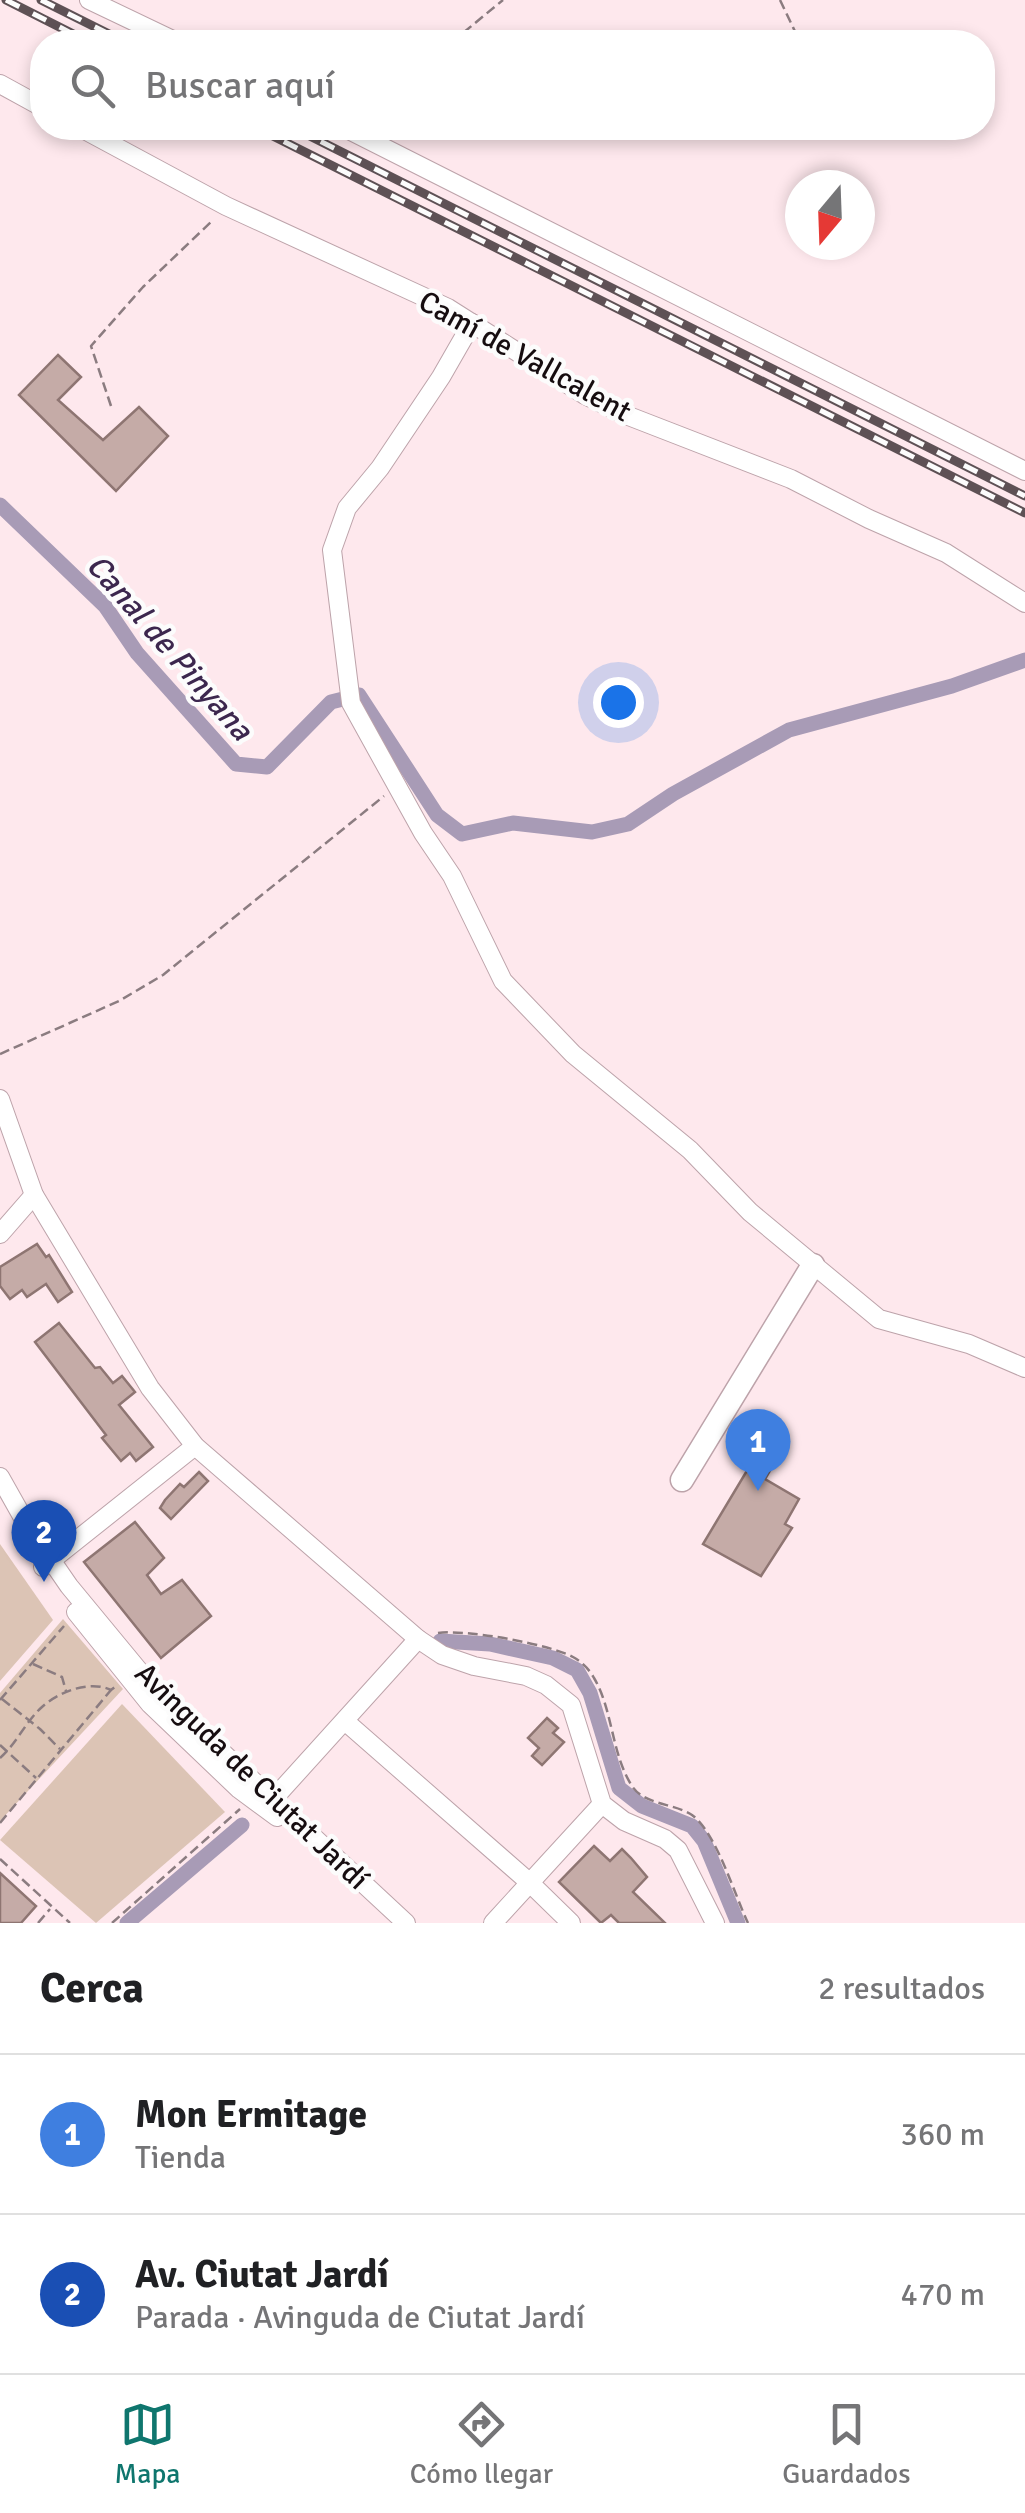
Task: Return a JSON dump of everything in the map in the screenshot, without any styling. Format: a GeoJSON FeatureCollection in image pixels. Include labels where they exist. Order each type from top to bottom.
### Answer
{"type":"FeatureCollection","features":[{"type":"Feature","properties":{"kind":"street"},"geometry":{"type":"LineString","coordinates":[[89,0],[152,30]]}},
{"type":"Feature","properties":{"kind":"street"},"geometry":{"type":"LineString","coordinates":[[0,84],[30,100]]}},
{"type":"Feature","properties":{"kind":"street","name":"Camí de Vallcalent"},"geometry":{"type":"LineString","coordinates":[[103,140],[226,206],[448,308],[612,409],[791,480],[946,553],[1025,603]]}},
{"type":"Feature","properties":{"kind":"street"},"geometry":{"type":"LineString","coordinates":[[369,140],[1025,471]]}},
{"type":"Feature","properties":{"kind":"street"},"geometry":{"type":"LineString","coordinates":[[472,323],[410,422],[348,508],[332,550],[349,697],[452,876],[503,981],[573,1054],[690,1150],[750,1212],[880,1319],[969,1344],[1025,1368]]}},
{"type":"Feature","properties":{"kind":"street"},"geometry":{"type":"LineString","coordinates":[[0,1099],[34,1195],[150,1388],[195,1446],[418,1639],[442,1655],[474,1666],[526,1676],[546,1685],[571,1705],[602,1804],[624,1822],[665,1839],[678,1850],[715,1923]]}},
{"type":"Feature","properties":{"kind":"street"},"geometry":{"type":"LineString","coordinates":[[0,1234],[34,1195]]}},
{"type":"Feature","properties":{"kind":"street"},"geometry":{"type":"LineString","coordinates":[[682,1480],[813,1265]]}},
{"type":"Feature","properties":{"kind":"street"},"geometry":{"type":"LineString","coordinates":[[46,1564],[195,1446]]}},
{"type":"Feature","properties":{"kind":"street","name":"Avinguda de Ciutat Jardí"},"geometry":{"type":"LineString","coordinates":[[0,1477],[46,1564],[118,1684],[150,1704],[406,1923]]}},
{"type":"Feature","properties":{"kind":"street","name":"Avinguda de Ciutat Jardí"},"geometry":{"type":"LineString","coordinates":[[0,1500],[46,1564],[154,1689],[248,1778],[264,1801],[389,1923]]}},
{"type":"Feature","properties":{"kind":"street"},"geometry":{"type":"LineString","coordinates":[[264,1801],[346,1722],[418,1639]]}},
{"type":"Feature","properties":{"kind":"street"},"geometry":{"type":"LineString","coordinates":[[346,1722],[571,1923]]}},
{"type":"Feature","properties":{"kind":"street"},"geometry":{"type":"LineString","coordinates":[[492,1923],[602,1804]]}},
{"type":"Feature","properties":{"kind":"path"},"geometry":{"type":"LineString","coordinates":[[467,30],[503,0]]}},
{"type":"Feature","properties":{"kind":"path"},"geometry":{"type":"LineString","coordinates":[[780,0],[794,30]]}},
{"type":"Feature","properties":{"kind":"path"},"geometry":{"type":"LineString","coordinates":[[111,406],[92,346],[143,287],[226,206]]}},
{"type":"Feature","properties":{"kind":"path"},"geometry":{"type":"LineString","coordinates":[[0,1054],[119,1002],[163,976],[397,786]]}},
{"type":"Feature","properties":{"kind":"path"},"geometry":{"type":"LineString","coordinates":[[61,1750],[0,1699],[64,1626]]}},
{"type":"Feature","properties":{"kind":"path"},"geometry":{"type":"LineString","coordinates":[[418,1639],[452,1631],[526,1643],[570,1655],[585,1666],[596,1681],[631,1785],[639,1795],[692,1816],[706,1829],[748,1923]]}},
{"type":"Feature","properties":{"kind":"path"},"geometry":{"type":"LineString","coordinates":[[32,1663],[62,1678],[66,1693]]}},
{"type":"Feature","properties":{"kind":"path"},"geometry":{"type":"LineString","coordinates":[[0,1758],[41,1707],[66,1693],[118,1684]]}},
{"type":"Feature","properties":{"kind":"path"},"geometry":{"type":"LineString","coordinates":[[0,1824],[118,1684]]}},
{"type":"Feature","properties":{"kind":"path"},"geometry":{"type":"LineString","coordinates":[[0,1744],[37,1779]]}},
{"type":"Feature","properties":{"kind":"path"},"geometry":{"type":"LineString","coordinates":[[112,1923],[264,1801]]}},
{"type":"Feature","properties":{"kind":"path"},"geometry":{"type":"LineString","coordinates":[[0,1812],[6,1816]]}},
{"type":"Feature","properties":{"kind":"path"},"geometry":{"type":"LineString","coordinates":[[0,1859],[70,1923]]}},
{"type":"Feature","properties":{"kind":"path"},"geometry":{"type":"LineString","coordinates":[[38,1923],[52,1907]]}},
{"type":"Feature","properties":{"kind":"shaded area"},"geometry":{"type":"Polygon","coordinates":[[[0,1544],[53,1620],[0,1681],[0,1544]]]}},
{"type":"Feature","properties":{"kind":"shaded area"},"geometry":{"type":"Polygon","coordinates":[[[63,1619],[123,1689],[0,1821],[0,1693],[63,1619]]]}},
{"type":"Feature","properties":{"kind":"shaded area"},"geometry":{"type":"Polygon","coordinates":[[[122,1704],[225,1812],[96,1923],[0,1840],[122,1704]]]}},
{"type":"Feature","properties":{"kind":"building"},"geometry":{"type":"Polygon","coordinates":[[[58,355],[81,377],[58,400],[103,440],[139,407],[168,436],[116,491],[19,395],[58,355]]]}},
{"type":"Feature","properties":{"kind":"building"},"geometry":{"type":"Polygon","coordinates":[[[37,1244],[46,1257],[49,1255],[72,1292],[58,1302],[46,1284],[27,1297],[22,1290],[10,1299],[0,1286],[0,1267],[37,1244]]]}},
{"type":"Feature","properties":{"kind":"building"},"geometry":{"type":"Polygon","coordinates":[[[59,1323],[95,1368],[100,1367],[113,1383],[122,1376],[135,1392],[119,1405],[153,1447],[136,1461],[130,1453],[121,1461],[102,1438],[106,1435],[35,1342],[59,1323]]]}},
{"type":"Feature","properties":{"kind":"building"},"geometry":{"type":"Polygon","coordinates":[[[753,1450],[775,1462],[765,1479],[799,1499],[785,1524],[792,1528],[761,1576],[703,1544],[748,1469],[744,1466],[753,1450]]]}},
{"type":"Feature","properties":{"kind":"building"},"geometry":{"type":"Polygon","coordinates":[[[199,1472],[208,1481],[171,1519],[160,1508],[180,1484],[184,1487],[199,1472]]]}},
{"type":"Feature","properties":{"kind":"building"},"geometry":{"type":"Polygon","coordinates":[[[135,1522],[164,1558],[147,1575],[161,1594],[182,1580],[211,1616],[161,1658],[84,1562],[135,1522]]]}},
{"type":"Feature","properties":{"kind":"building"},"geometry":{"type":"Polygon","coordinates":[[[547,1718],[558,1728],[553,1733],[564,1742],[542,1765],[532,1756],[539,1748],[528,1738],[547,1718]]]}},
{"type":"Feature","properties":{"kind":"building"},"geometry":{"type":"Polygon","coordinates":[[[594,1846],[610,1861],[622,1849],[631,1858],[647,1877],[633,1892],[665,1923],[619,1923],[611,1915],[601,1923],[559,1882],[594,1846]]]}},
{"type":"Feature","properties":{"kind":"building"},"geometry":{"type":"Polygon","coordinates":[[[0,1873],[36,1906],[21,1923],[0,1923],[0,1873]]]}},
{"type":"Feature","properties":{"kind":"waterway","name":"Canal de Pinyana"},"geometry":{"type":"LineString","coordinates":[[0,505],[105,606],[137,653],[236,764],[267,767],[331,702],[359,695],[437,815],[462,834],[513,823],[592,832],[628,824],[673,794],[789,730],[952,686],[1025,660]]}},
{"type":"Feature","properties":{"kind":"waterway","name":"Canal de Pinyana"},"geometry":{"type":"LineString","coordinates":[[440,1641],[490,1644],[553,1658],[577,1670],[590,1693],[619,1788],[642,1806],[692,1826],[704,1841],[738,1923]]}},
{"type":"Feature","properties":{"kind":"waterway","name":"Canal de Pinyana"},"geometry":{"type":"LineString","coordinates":[[127,1923],[242,1825]]}},
{"type":"Feature","properties":{"kind":"railway"},"geometry":{"type":"LineString","coordinates":[[6,0],[65,30]]}},
{"type":"Feature","properties":{"kind":"railway"},"geometry":{"type":"LineString","coordinates":[[41,0],[101,30]]}},
{"type":"Feature","properties":{"kind":"railway"},"geometry":{"type":"LineString","coordinates":[[281,140],[1025,513]]}},
{"type":"Feature","properties":{"kind":"railway"},"geometry":{"type":"LineString","coordinates":[[318,140],[1025,496]]}},
{"type":"Feature","properties":{"kind":"place","name":"Mon Ermitage"},"geometry":{"type":"Point","coordinates":[758,1491]}},
{"type":"Feature","properties":{"kind":"place","name":"Av. Ciutat Jardí"},"geometry":{"type":"Point","coordinates":[44,1582]}}]}
